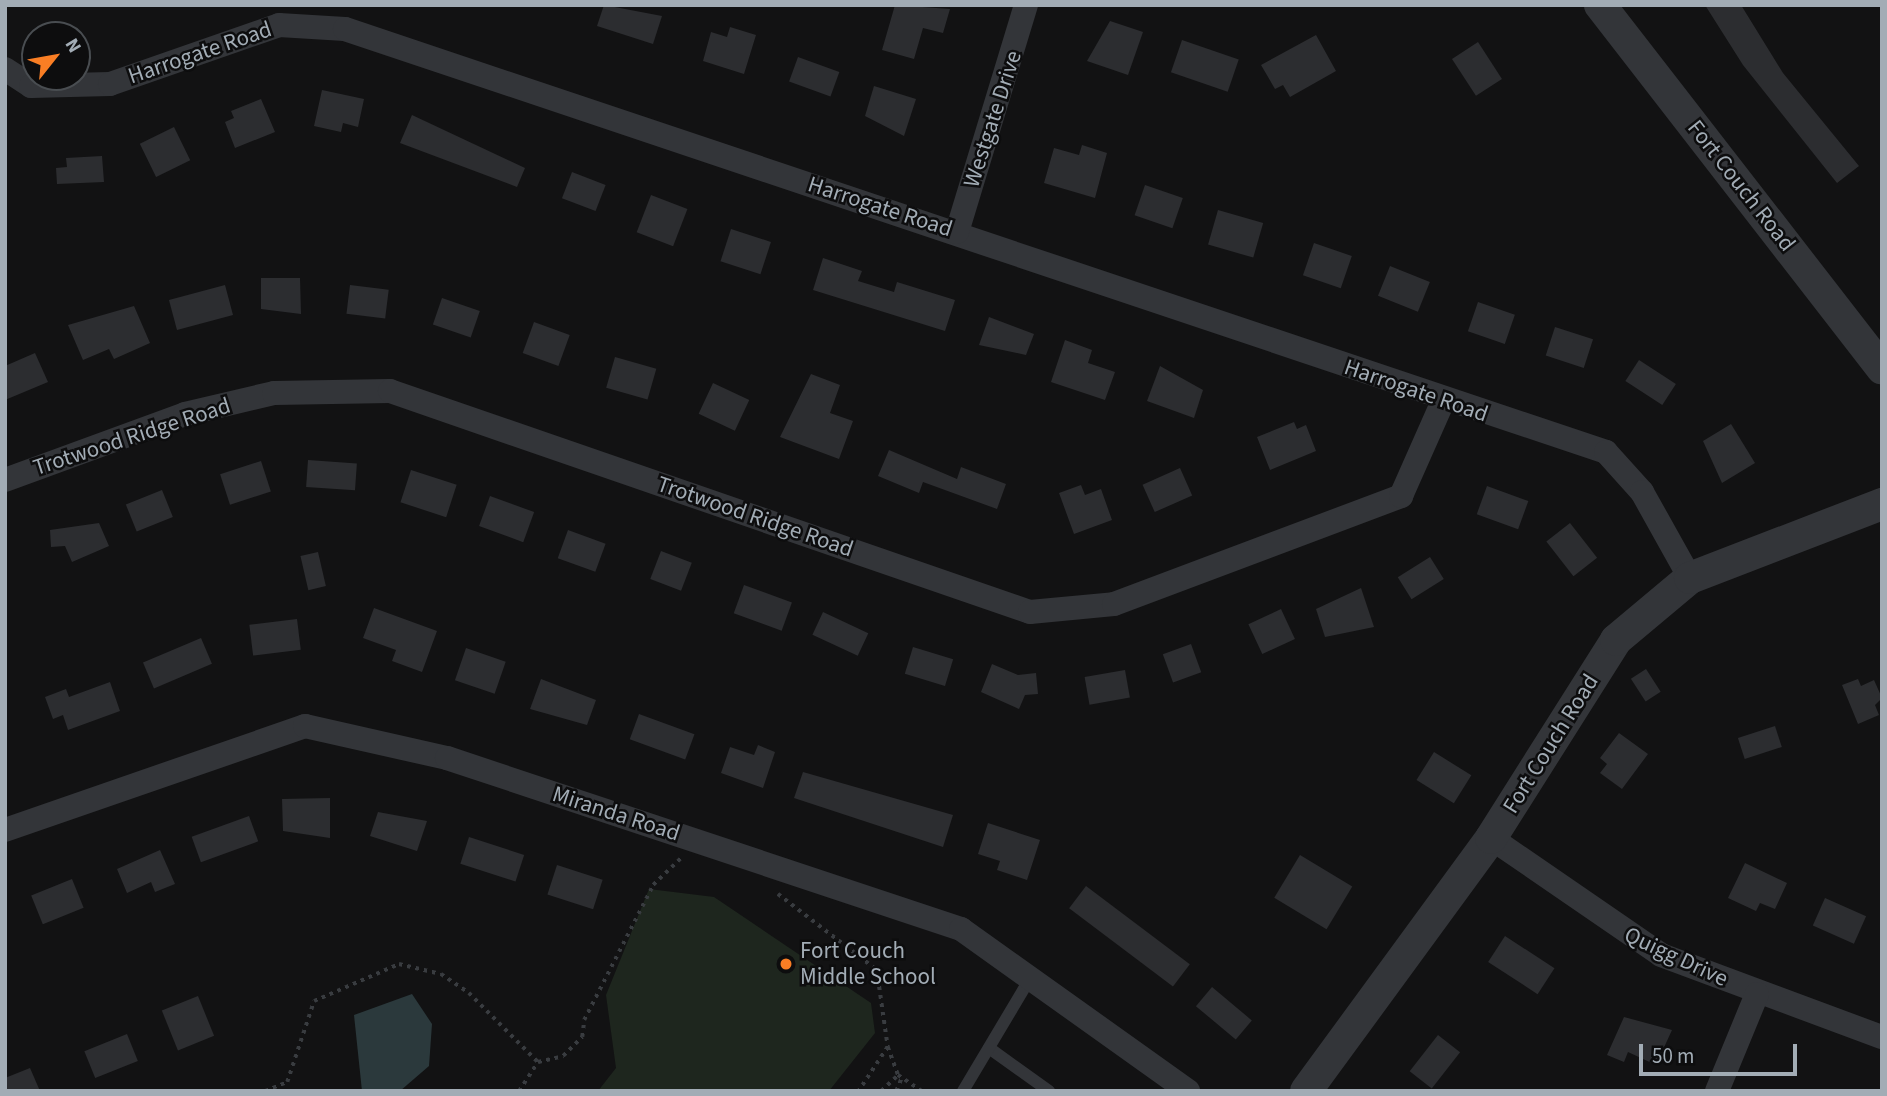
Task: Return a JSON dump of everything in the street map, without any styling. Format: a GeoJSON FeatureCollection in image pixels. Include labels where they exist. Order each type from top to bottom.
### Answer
{"type":"FeatureCollection","features":[{"type":"Feature","properties":{"kind":"street","name":"Westgate Drive"},"geometry":{"type":"LineString","coordinates":[[957,232],[1026,5]]}},
{"type":"Feature","properties":{"kind":"street","name":"Fort Couch Road"},"geometry":{"type":"LineString","coordinates":[[1601,5],[1882,368]]}},
{"type":"Feature","properties":{"kind":"street","name":"Harrogate Road"},"geometry":{"type":"LineString","coordinates":[[5,69],[31,86],[110,84],[279,25],[345,29],[957,232],[1443,401],[1606,452],[1642,492],[1690,578]]}},
{"type":"Feature","properties":{"kind":"street","name":"Trotwood Ridge Road"},"geometry":{"type":"LineString","coordinates":[[5,480],[185,414],[261,396],[390,391],[1030,612],[1114,604],[1401,496],[1443,401]]}},
{"type":"Feature","properties":{"kind":"street","name":"Fort Couch Road"},"geometry":{"type":"LineString","coordinates":[[1306,1091],[1491,838],[1616,640],[1690,578],[1882,504]]}},
{"type":"Feature","properties":{"kind":"street","name":"Miranda Road"},"geometry":{"type":"LineString","coordinates":[[5,830],[305,726],[447,758],[961,929],[1031,976],[1188,1091]]}},
{"type":"Feature","properties":{"kind":"street","name":"Quigg Drive"},"geometry":{"type":"LineString","coordinates":[[1491,838],[1628,936],[1758,994],[1882,1037]]}},
{"type":"Feature","properties":{"kind":"street"},"geometry":{"type":"LineString","coordinates":[[1717,1091],[1758,994]]}},
{"type":"Feature","properties":{"kind":"lane"},"geometry":{"type":"LineString","coordinates":[[963,1091],[1031,976]]}},
{"type":"Feature","properties":{"kind":"lane"},"geometry":{"type":"LineString","coordinates":[[989,1048],[1049,1091]]}},
{"type":"Feature","properties":{"kind":"lane"},"geometry":{"type":"LineString","coordinates":[[1022,1091],[1030,1078]]}},
{"type":"Feature","properties":{"kind":"path"},"geometry":{"type":"LineString","coordinates":[[519,1091],[538,1062],[563,1056],[582,1037],[584,1020],[653,885],[678,866],[690,839]]}},
{"type":"Feature","properties":{"kind":"path"},"geometry":{"type":"LineString","coordinates":[[774,867],[766,885],[877,970],[888,1047],[900,1076],[922,1091]]}},
{"type":"Feature","properties":{"kind":"path"},"geometry":{"type":"LineString","coordinates":[[265,1091],[287,1082],[314,1001],[399,964],[442,974],[469,993],[538,1062]]}},
{"type":"Feature","properties":{"kind":"path"},"geometry":{"type":"LineString","coordinates":[[859,1091],[888,1047]]}},
{"type":"Feature","properties":{"kind":"path"},"geometry":{"type":"LineString","coordinates":[[881,1091],[900,1076]]}},
{"type":"Feature","properties":{"kind":"path"},"geometry":{"type":"LineString","coordinates":[[896,1091],[900,1076]]}},
{"type":"Feature","properties":{"kind":"shaded area"},"geometry":{"type":"Polygon","coordinates":[[[649,889],[714,897],[871,1003],[875,1033],[829,1091],[598,1091],[616,1068],[606,995],[649,889]]]}},
{"type":"Feature","properties":{"kind":"shaded area"},"geometry":{"type":"Polygon","coordinates":[[[412,994],[432,1024],[429,1066],[400,1091],[362,1091],[354,1015],[412,994]]]}},
{"type":"Feature","properties":{"kind":"building"},"geometry":{"type":"Polygon","coordinates":[[[604,5],[662,16],[653,44],[597,26],[604,5]]]}},
{"type":"Feature","properties":{"kind":"building"},"geometry":{"type":"Polygon","coordinates":[[[895,5],[950,9],[943,33],[923,28],[914,59],[882,50],[895,5]]]}},
{"type":"Feature","properties":{"kind":"building"},"geometry":{"type":"Polygon","coordinates":[[[1705,5],[1741,5],[1783,73],[1859,166],[1837,183],[1743,65],[1705,5]]]}},
{"type":"Feature","properties":{"kind":"building"},"geometry":{"type":"Polygon","coordinates":[[[1110,21],[1143,32],[1128,75],[1087,61],[1110,21]]]}},
{"type":"Feature","properties":{"kind":"building"},"geometry":{"type":"Polygon","coordinates":[[[730,27],[756,35],[744,74],[703,61],[711,32],[727,37],[730,27]]]}},
{"type":"Feature","properties":{"kind":"building"},"geometry":{"type":"Polygon","coordinates":[[[1316,35],[1336,71],[1290,97],[1283,85],[1275,89],[1261,65],[1316,35]]]}},
{"type":"Feature","properties":{"kind":"building"},"geometry":{"type":"Polygon","coordinates":[[[1182,40],[1239,60],[1228,92],[1171,72],[1182,40]]]}},
{"type":"Feature","properties":{"kind":"building"},"geometry":{"type":"Polygon","coordinates":[[[1478,42],[1502,79],[1476,96],[1452,59],[1478,42]]]}},
{"type":"Feature","properties":{"kind":"building"},"geometry":{"type":"Polygon","coordinates":[[[798,57],[839,72],[830,96],[789,81],[798,57]]]}},
{"type":"Feature","properties":{"kind":"building"},"geometry":{"type":"Polygon","coordinates":[[[874,86],[916,99],[904,136],[865,116],[874,86]]]}},
{"type":"Feature","properties":{"kind":"building"},"geometry":{"type":"Polygon","coordinates":[[[322,90],[364,99],[358,127],[343,123],[341,132],[314,126],[322,90]]]}},
{"type":"Feature","properties":{"kind":"building"},"geometry":{"type":"Polygon","coordinates":[[[261,99],[275,132],[235,148],[225,122],[234,118],[231,111],[261,99]]]}},
{"type":"Feature","properties":{"kind":"building"},"geometry":{"type":"Polygon","coordinates":[[[412,115],[525,168],[517,187],[400,143],[412,115]]]}},
{"type":"Feature","properties":{"kind":"building"},"geometry":{"type":"Polygon","coordinates":[[[174,127],[190,160],[156,177],[140,144],[174,127]]]}},
{"type":"Feature","properties":{"kind":"building"},"geometry":{"type":"Polygon","coordinates":[[[1082,145],[1107,153],[1095,198],[1044,183],[1054,148],[1079,155],[1082,145]]]}},
{"type":"Feature","properties":{"kind":"building"},"geometry":{"type":"Polygon","coordinates":[[[102,156],[104,182],[57,184],[56,168],[67,167],[66,158],[102,156]]]}},
{"type":"Feature","properties":{"kind":"building"},"geometry":{"type":"Polygon","coordinates":[[[572,172],[606,185],[596,211],[562,198],[572,172]]]}},
{"type":"Feature","properties":{"kind":"building"},"geometry":{"type":"Polygon","coordinates":[[[1145,185],[1183,198],[1172,228],[1135,215],[1145,185]]]}},
{"type":"Feature","properties":{"kind":"building"},"geometry":{"type":"Polygon","coordinates":[[[651,195],[687,209],[673,246],[637,232],[651,195]]]}},
{"type":"Feature","properties":{"kind":"building"},"geometry":{"type":"Polygon","coordinates":[[[1218,210],[1263,223],[1253,258],[1208,245],[1218,210]]]}},
{"type":"Feature","properties":{"kind":"building"},"geometry":{"type":"Polygon","coordinates":[[[731,229],[771,242],[760,274],[720,261],[731,229]]]}},
{"type":"Feature","properties":{"kind":"building"},"geometry":{"type":"Polygon","coordinates":[[[1314,243],[1352,256],[1341,288],[1303,275],[1314,243]]]}},
{"type":"Feature","properties":{"kind":"building"},"geometry":{"type":"Polygon","coordinates":[[[823,258],[862,271],[858,281],[894,292],[897,282],[955,300],[945,331],[813,290],[823,258]]]}},
{"type":"Feature","properties":{"kind":"building"},"geometry":{"type":"Polygon","coordinates":[[[1390,266],[1430,282],[1418,312],[1378,296],[1390,266]]]}},
{"type":"Feature","properties":{"kind":"building"},"geometry":{"type":"Polygon","coordinates":[[[261,278],[300,278],[301,314],[261,309],[261,278]]]}},
{"type":"Feature","properties":{"kind":"building"},"geometry":{"type":"Polygon","coordinates":[[[225,285],[233,315],[177,330],[169,300],[225,285]]]}},
{"type":"Feature","properties":{"kind":"building"},"geometry":{"type":"Polygon","coordinates":[[[350,285],[389,290],[385,319],[346,314],[350,285]]]}},
{"type":"Feature","properties":{"kind":"building"},"geometry":{"type":"Polygon","coordinates":[[[442,298],[480,311],[471,337],[433,324],[442,298]]]}},
{"type":"Feature","properties":{"kind":"building"},"geometry":{"type":"Polygon","coordinates":[[[1478,302],[1515,315],[1505,344],[1468,331],[1478,302]]]}},
{"type":"Feature","properties":{"kind":"building"},"geometry":{"type":"Polygon","coordinates":[[[134,306],[150,343],[114,359],[109,349],[83,360],[68,325],[134,306]]]}},
{"type":"Feature","properties":{"kind":"building"},"geometry":{"type":"Polygon","coordinates":[[[989,317],[1034,334],[1026,355],[979,345],[989,317]]]}},
{"type":"Feature","properties":{"kind":"building"},"geometry":{"type":"Polygon","coordinates":[[[534,322],[570,335],[558,366],[523,353],[534,322]]]}},
{"type":"Feature","properties":{"kind":"building"},"geometry":{"type":"Polygon","coordinates":[[[1555,327],[1593,339],[1584,368],[1546,356],[1555,327]]]}},
{"type":"Feature","properties":{"kind":"building"},"geometry":{"type":"Polygon","coordinates":[[[1065,340],[1092,350],[1088,363],[1115,372],[1105,400],[1051,382],[1065,340]]]}},
{"type":"Feature","properties":{"kind":"building"},"geometry":{"type":"Polygon","coordinates":[[[35,353],[48,382],[5,400],[5,366],[35,353]]]}},
{"type":"Feature","properties":{"kind":"building"},"geometry":{"type":"Polygon","coordinates":[[[615,357],[656,369],[648,400],[606,388],[615,357]]]}},
{"type":"Feature","properties":{"kind":"building"},"geometry":{"type":"Polygon","coordinates":[[[1639,360],[1676,384],[1662,405],[1625,381],[1639,360]]]}},
{"type":"Feature","properties":{"kind":"building"},"geometry":{"type":"Polygon","coordinates":[[[1160,366],[1203,390],[1194,418],[1147,401],[1160,366]]]}},
{"type":"Feature","properties":{"kind":"building"},"geometry":{"type":"Polygon","coordinates":[[[811,374],[840,385],[830,413],[853,421],[839,459],[780,437],[811,374]]]}},
{"type":"Feature","properties":{"kind":"building"},"geometry":{"type":"Polygon","coordinates":[[[713,383],[749,400],[735,431],[699,414],[713,383]]]}},
{"type":"Feature","properties":{"kind":"building"},"geometry":{"type":"Polygon","coordinates":[[[1294,422],[1297,429],[1306,425],[1316,451],[1270,470],[1257,437],[1294,422]]]}},
{"type":"Feature","properties":{"kind":"building"},"geometry":{"type":"Polygon","coordinates":[[[1731,424],[1755,463],[1722,483],[1703,441],[1731,424]]]}},
{"type":"Feature","properties":{"kind":"building"},"geometry":{"type":"Polygon","coordinates":[[[889,450],[957,479],[961,467],[1006,484],[997,509],[923,482],[919,493],[878,476],[889,450]]]}},
{"type":"Feature","properties":{"kind":"building"},"geometry":{"type":"Polygon","coordinates":[[[308,460],[357,463],[355,490],[306,487],[308,460]]]}},
{"type":"Feature","properties":{"kind":"building"},"geometry":{"type":"Polygon","coordinates":[[[261,461],[271,491],[230,505],[220,474],[261,461]]]}},
{"type":"Feature","properties":{"kind":"building"},"geometry":{"type":"Polygon","coordinates":[[[1180,468],[1192,495],[1155,512],[1143,485],[1180,468]]]}},
{"type":"Feature","properties":{"kind":"building"},"geometry":{"type":"Polygon","coordinates":[[[411,470],[457,485],[446,517],[400,502],[411,470]]]}},
{"type":"Feature","properties":{"kind":"building"},"geometry":{"type":"Polygon","coordinates":[[[1081,485],[1085,495],[1101,489],[1112,520],[1074,534],[1059,493],[1081,485]]]}},
{"type":"Feature","properties":{"kind":"building"},"geometry":{"type":"Polygon","coordinates":[[[1487,486],[1528,501],[1518,529],[1477,514],[1487,486]]]}},
{"type":"Feature","properties":{"kind":"building"},"geometry":{"type":"Polygon","coordinates":[[[162,490],[173,517],[137,531],[126,505],[162,490]]]}},
{"type":"Feature","properties":{"kind":"building"},"geometry":{"type":"Polygon","coordinates":[[[490,496],[534,512],[523,542],[479,526],[490,496]]]}},
{"type":"Feature","properties":{"kind":"building"},"geometry":{"type":"Polygon","coordinates":[[[99,523],[109,546],[72,562],[65,546],[51,547],[50,530],[99,523]]]}},
{"type":"Feature","properties":{"kind":"building"},"geometry":{"type":"Polygon","coordinates":[[[1570,523],[1597,558],[1573,576],[1546,541],[1570,523]]]}},
{"type":"Feature","properties":{"kind":"building"},"geometry":{"type":"Polygon","coordinates":[[[568,530],[606,544],[595,572],[558,558],[568,530]]]}},
{"type":"Feature","properties":{"kind":"building"},"geometry":{"type":"Polygon","coordinates":[[[661,551],[692,563],[681,591],[650,579],[661,551]]]}},
{"type":"Feature","properties":{"kind":"building"},"geometry":{"type":"Polygon","coordinates":[[[318,552],[326,586],[308,590],[300,556],[318,552]]]}},
{"type":"Feature","properties":{"kind":"building"},"geometry":{"type":"Polygon","coordinates":[[[1430,557],[1444,579],[1412,599],[1398,577],[1430,557]]]}},
{"type":"Feature","properties":{"kind":"building"},"geometry":{"type":"Polygon","coordinates":[[[744,585],[792,602],[782,631],[734,613],[744,585]]]}},
{"type":"Feature","properties":{"kind":"building"},"geometry":{"type":"Polygon","coordinates":[[[1361,588],[1374,627],[1325,637],[1316,609],[1361,588]]]}},
{"type":"Feature","properties":{"kind":"building"},"geometry":{"type":"Polygon","coordinates":[[[374,608],[437,631],[422,672],[392,661],[396,650],[363,638],[374,608]]]}},
{"type":"Feature","properties":{"kind":"building"},"geometry":{"type":"Polygon","coordinates":[[[1281,609],[1295,639],[1262,654],[1248,624],[1281,609]]]}},
{"type":"Feature","properties":{"kind":"building"},"geometry":{"type":"Polygon","coordinates":[[[823,612],[868,633],[858,656],[812,635],[823,612]]]}},
{"type":"Feature","properties":{"kind":"building"},"geometry":{"type":"Polygon","coordinates":[[[297,619],[301,650],[253,656],[249,625],[297,619]]]}},
{"type":"Feature","properties":{"kind":"building"},"geometry":{"type":"Polygon","coordinates":[[[201,638],[212,664],[154,688],[143,663],[201,638]]]}},
{"type":"Feature","properties":{"kind":"building"},"geometry":{"type":"Polygon","coordinates":[[[1191,644],[1201,672],[1173,682],[1163,654],[1191,644]]]}},
{"type":"Feature","properties":{"kind":"building"},"geometry":{"type":"Polygon","coordinates":[[[913,647],[953,659],[945,686],[905,674],[913,647]]]}},
{"type":"Feature","properties":{"kind":"building"},"geometry":{"type":"Polygon","coordinates":[[[466,648],[506,662],[495,694],[455,680],[466,648]]]}},
{"type":"Feature","properties":{"kind":"building"},"geometry":{"type":"Polygon","coordinates":[[[992,664],[1018,675],[1036,673],[1038,694],[1025,695],[1019,709],[981,692],[992,664]]]}},
{"type":"Feature","properties":{"kind":"building"},"geometry":{"type":"Polygon","coordinates":[[[1646,669],[1661,692],[1646,701],[1631,679],[1646,669]]]}},
{"type":"Feature","properties":{"kind":"building"},"geometry":{"type":"Polygon","coordinates":[[[1125,670],[1130,698],[1089,705],[1085,677],[1125,670]]]}},
{"type":"Feature","properties":{"kind":"building"},"geometry":{"type":"Polygon","coordinates":[[[541,679],[596,700],[587,725],[530,709],[541,679]]]}},
{"type":"Feature","properties":{"kind":"building"},"geometry":{"type":"Polygon","coordinates":[[[1858,679],[1861,686],[1874,680],[1882,698],[1875,705],[1879,715],[1858,724],[1842,685],[1858,679]]]}},
{"type":"Feature","properties":{"kind":"building"},"geometry":{"type":"Polygon","coordinates":[[[110,682],[120,711],[68,730],[63,715],[53,719],[45,697],[66,689],[69,697],[110,682]]]}},
{"type":"Feature","properties":{"kind":"building"},"geometry":{"type":"Polygon","coordinates":[[[639,714],[694,734],[685,760],[630,739],[639,714]]]}},
{"type":"Feature","properties":{"kind":"building"},"geometry":{"type":"Polygon","coordinates":[[[1775,726],[1782,747],[1745,759],[1738,738],[1775,726]]]}},
{"type":"Feature","properties":{"kind":"building"},"geometry":{"type":"Polygon","coordinates":[[[1619,733],[1648,754],[1622,789],[1600,773],[1607,764],[1600,758],[1619,733]]]}},
{"type":"Feature","properties":{"kind":"building"},"geometry":{"type":"Polygon","coordinates":[[[758,745],[775,752],[763,788],[721,773],[730,747],[754,755],[758,745]]]}},
{"type":"Feature","properties":{"kind":"building"},"geometry":{"type":"Polygon","coordinates":[[[1434,752],[1471,775],[1454,803],[1417,780],[1434,752]]]}},
{"type":"Feature","properties":{"kind":"building"},"geometry":{"type":"Polygon","coordinates":[[[803,772],[953,815],[943,847],[794,798],[803,772]]]}},
{"type":"Feature","properties":{"kind":"building"},"geometry":{"type":"Polygon","coordinates":[[[330,798],[330,838],[283,831],[282,799],[330,798]]]}},
{"type":"Feature","properties":{"kind":"building"},"geometry":{"type":"Polygon","coordinates":[[[378,812],[427,821],[417,851],[370,836],[378,812]]]}},
{"type":"Feature","properties":{"kind":"building"},"geometry":{"type":"Polygon","coordinates":[[[249,816],[258,841],[201,862],[192,837],[249,816]]]}},
{"type":"Feature","properties":{"kind":"building"},"geometry":{"type":"Polygon","coordinates":[[[988,823],[1040,840],[1027,880],[997,870],[1000,861],[978,854],[988,823]]]}},
{"type":"Feature","properties":{"kind":"building"},"geometry":{"type":"Polygon","coordinates":[[[469,837],[524,855],[516,882],[460,864],[469,837]]]}},
{"type":"Feature","properties":{"kind":"building"},"geometry":{"type":"Polygon","coordinates":[[[160,850],[175,884],[155,892],[151,882],[127,893],[117,869],[160,850]]]}},
{"type":"Feature","properties":{"kind":"building"},"geometry":{"type":"Polygon","coordinates":[[[1300,855],[1352,886],[1327,929],[1274,898],[1300,855]]]}},
{"type":"Feature","properties":{"kind":"building"},"geometry":{"type":"Polygon","coordinates":[[[1745,863],[1787,883],[1775,909],[1760,903],[1756,911],[1728,898],[1745,863]]]}},
{"type":"Feature","properties":{"kind":"building"},"geometry":{"type":"Polygon","coordinates":[[[557,865],[603,880],[593,909],[547,894],[557,865]]]}},
{"type":"Feature","properties":{"kind":"building"},"geometry":{"type":"Polygon","coordinates":[[[72,879],[84,908],[43,924],[31,895],[72,879]]]}},
{"type":"Feature","properties":{"kind":"building"},"geometry":{"type":"Polygon","coordinates":[[[1086,886],[1190,964],[1173,987],[1069,908],[1086,886]]]}},
{"type":"Feature","properties":{"kind":"building"},"geometry":{"type":"Polygon","coordinates":[[[1825,898],[1866,916],[1854,944],[1813,925],[1825,898]]]}},
{"type":"Feature","properties":{"kind":"building"},"geometry":{"type":"Polygon","coordinates":[[[1505,936],[1554,968],[1538,994],[1488,962],[1505,936]]]}},
{"type":"Feature","properties":{"kind":"building"},"geometry":{"type":"Polygon","coordinates":[[[1212,987],[1252,1020],[1236,1040],[1196,1006],[1212,987]]]}},
{"type":"Feature","properties":{"kind":"building"},"geometry":{"type":"Polygon","coordinates":[[[198,996],[214,1036],[178,1050],[162,1011],[198,996]]]}},
{"type":"Feature","properties":{"kind":"building"},"geometry":{"type":"Polygon","coordinates":[[[1624,1017],[1672,1030],[1656,1065],[1628,1052],[1624,1062],[1607,1055],[1624,1017]]]}},
{"type":"Feature","properties":{"kind":"building"},"geometry":{"type":"Polygon","coordinates":[[[127,1034],[138,1061],[95,1078],[84,1051],[127,1034]]]}},
{"type":"Feature","properties":{"kind":"building"},"geometry":{"type":"Polygon","coordinates":[[[1438,1035],[1460,1052],[1432,1088],[1410,1071],[1438,1035]]]}},
{"type":"Feature","properties":{"kind":"building"},"geometry":{"type":"Polygon","coordinates":[[[30,1068],[40,1091],[5,1091],[5,1078],[30,1068]]]}},
{"type":"Feature","properties":{"kind":"place","name":"Fort Couch Middle School"},"geometry":{"type":"Point","coordinates":[786,964]}}]}
